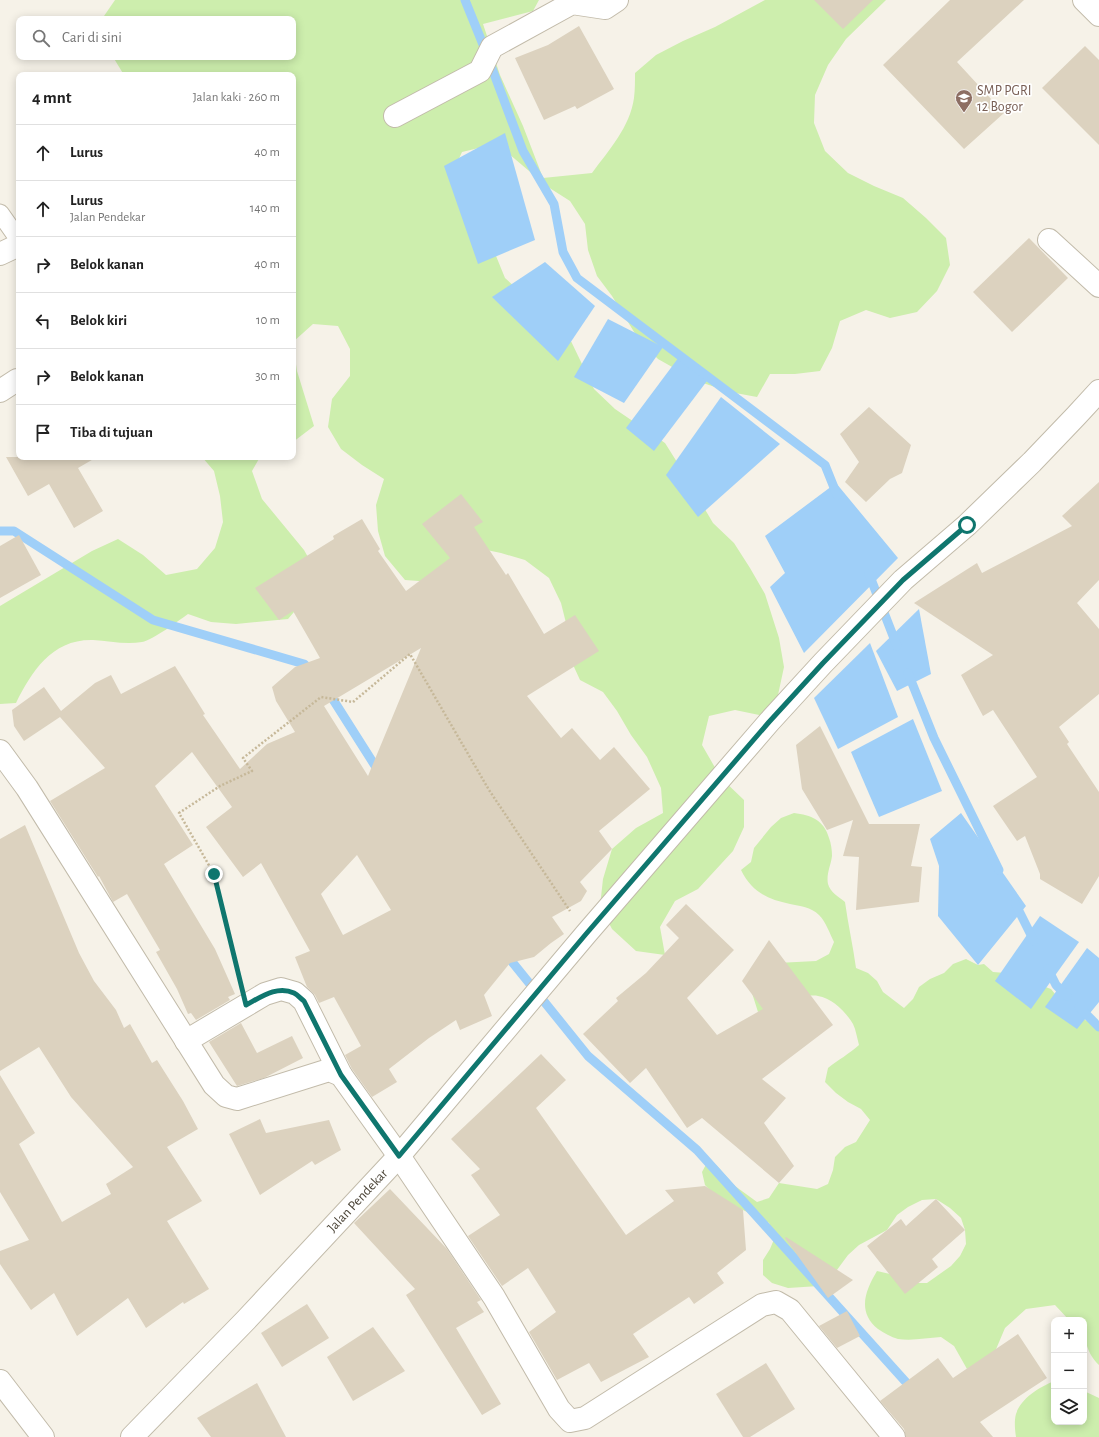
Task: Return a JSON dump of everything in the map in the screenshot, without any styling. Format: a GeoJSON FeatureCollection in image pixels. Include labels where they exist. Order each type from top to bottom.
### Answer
{"type":"FeatureCollection","features":[{"type":"Feature","properties":{"kind":"street"},"geometry":{"type":"LineString","coordinates":[[395,116],[480,71],[492,47],[572,3],[605,8],[617,0]]}},
{"type":"Feature","properties":{"kind":"street"},"geometry":{"type":"LineString","coordinates":[[1084,0],[1099,15]]}},
{"type":"Feature","properties":{"kind":"street"},"geometry":{"type":"LineString","coordinates":[[1049,240],[1099,286]]}},
{"type":"Feature","properties":{"kind":"street"},"geometry":{"type":"LineString","coordinates":[[0,254],[16,246]]}},
{"type":"Feature","properties":{"kind":"street","name":"Jalan Pendekar"},"geometry":{"type":"LineString","coordinates":[[132,1437],[246,1320],[399,1156],[586,934],[769,722],[823,663],[903,580],[972,520],[1032,462],[1099,391]]}},
{"type":"Feature","properties":{"kind":"street"},"geometry":{"type":"LineString","coordinates":[[0,751],[28,788],[214,1085],[226,1096],[237,1099],[329,1070],[341,1075]]}},
{"type":"Feature","properties":{"kind":"street"},"geometry":{"type":"LineString","coordinates":[[186,1041],[265,994],[281,989],[295,993],[304,1001],[341,1075],[399,1156],[494,1297],[559,1409],[570,1421],[585,1418],[762,1305],[776,1302],[790,1310],[894,1437]]}},
{"type":"Feature","properties":{"kind":"street"},"geometry":{"type":"LineString","coordinates":[[0,1381],[43,1437]]}},
{"type":"Feature","properties":{"kind":"lane"},"geometry":{"type":"LineString","coordinates":[[0,213],[16,236]]}},
{"type":"Feature","properties":{"kind":"path"},"geometry":{"type":"LineString","coordinates":[[246,1005],[214,874],[179,814],[220,786],[252,771],[243,758],[321,697],[353,702],[410,654],[489,790],[586,934]]}},
{"type":"Feature","properties":{"kind":"green space"},"geometry":{"type":"Polygon","coordinates":[[[115,0],[539,0],[533,11],[483,24],[500,75],[523,126],[543,178],[592,173],[618,138],[628,119],[634,98],[635,73],[656,55],[715,27],[765,0],[886,0],[846,39],[828,65],[815,95],[814,123],[825,151],[848,173],[903,198],[946,238],[950,265],[937,291],[917,312],[890,318],[866,310],[840,321],[832,348],[820,371],[795,374],[770,374],[757,397],[730,392],[703,383],[658,359],[639,340],[612,296],[597,276],[588,250],[585,224],[570,201],[548,187],[509,154],[487,146],[462,152],[451,176],[494,251],[505,278],[569,337],[594,389],[615,409],[665,443],[713,523],[734,543],[750,568],[765,594],[779,638],[784,667],[778,695],[764,716],[735,710],[709,716],[702,745],[721,778],[744,800],[744,827],[733,851],[698,889],[675,901],[660,927],[665,955],[636,951],[612,929],[600,906],[603,879],[612,849],[636,828],[663,813],[661,788],[647,757],[603,692],[580,680],[569,656],[567,627],[561,603],[549,578],[525,560],[477,548],[433,582],[405,580],[385,556],[378,531],[376,505],[384,479],[341,449],[328,427],[332,399],[350,376],[350,349],[338,326],[313,324],[296,339],[296,72],[122,72],[115,60],[296,60],[296,16],[104,16],[115,0]]]}},
{"type":"Feature","properties":{"kind":"green space"},"geometry":{"type":"Polygon","coordinates":[[[296,364],[297,371],[314,426],[296,440],[296,364]]]}},
{"type":"Feature","properties":{"kind":"green space"},"geometry":{"type":"Polygon","coordinates":[[[205,460],[258,460],[252,471],[262,499],[304,550],[318,575],[305,599],[288,619],[236,624],[211,622],[188,614],[147,641],[124,643],[93,640],[79,641],[66,645],[45,659],[29,680],[16,703],[0,704],[0,606],[92,551],[118,539],[143,555],[166,575],[197,569],[215,548],[223,522],[220,496],[214,471],[205,460]]]}},
{"type":"Feature","properties":{"kind":"green space"},"geometry":{"type":"Polygon","coordinates":[[[794,813],[806,815],[816,820],[824,827],[830,842],[832,854],[828,884],[833,892],[845,902],[856,968],[868,973],[877,981],[883,992],[904,1008],[913,999],[919,987],[930,979],[944,973],[953,964],[966,959],[978,965],[984,964],[993,972],[1006,973],[1051,989],[1059,999],[1085,1020],[1099,1026],[1099,1365],[1091,1355],[1087,1344],[1087,1317],[1066,1317],[1055,1305],[1026,1309],[1005,1328],[994,1354],[967,1369],[954,1346],[941,1337],[914,1340],[898,1339],[878,1329],[871,1322],[867,1316],[865,1301],[869,1286],[877,1271],[915,1283],[927,1283],[951,1266],[960,1256],[966,1244],[965,1230],[961,1218],[950,1208],[936,1199],[922,1200],[908,1207],[897,1215],[887,1230],[859,1245],[848,1255],[831,1278],[819,1286],[788,1288],[772,1283],[763,1275],[763,1260],[775,1237],[769,1223],[743,1210],[728,1205],[716,1197],[705,1185],[702,1172],[709,1159],[735,1186],[757,1202],[769,1198],[779,1183],[817,1189],[828,1184],[833,1170],[835,1157],[845,1147],[856,1142],[870,1120],[861,1109],[836,1093],[825,1082],[828,1068],[859,1045],[853,1024],[843,1010],[823,997],[812,996],[797,999],[758,1012],[752,993],[777,963],[816,961],[829,954],[834,942],[824,921],[816,912],[805,907],[767,897],[750,884],[741,870],[751,862],[754,848],[771,827],[781,818],[794,813]]]}},
{"type":"Feature","properties":{"kind":"green space"},"geometry":{"type":"Polygon","coordinates":[[[1051,1382],[1051,1425],[1087,1425],[1087,1392],[1099,1398],[1099,1437],[1016,1437],[1015,1417],[1018,1408],[1027,1398],[1043,1386],[1051,1382]]]}},
{"type":"Feature","properties":{"kind":"water"},"geometry":{"type":"Polygon","coordinates":[[[505,133],[535,240],[478,264],[444,166],[505,133]]]}},
{"type":"Feature","properties":{"kind":"water"},"geometry":{"type":"Polygon","coordinates":[[[545,262],[595,306],[558,361],[492,297],[545,262]]]}},
{"type":"Feature","properties":{"kind":"water"},"geometry":{"type":"Polygon","coordinates":[[[608,319],[663,347],[624,403],[574,377],[608,319]]]}},
{"type":"Feature","properties":{"kind":"water"},"geometry":{"type":"Polygon","coordinates":[[[679,357],[710,377],[654,451],[626,428],[679,357]]]}},
{"type":"Feature","properties":{"kind":"water"},"geometry":{"type":"Polygon","coordinates":[[[721,397],[780,444],[698,517],[666,475],[721,397]]]}},
{"type":"Feature","properties":{"kind":"water"},"geometry":{"type":"Polygon","coordinates":[[[836,483],[898,558],[804,653],[770,587],[785,573],[765,536],[836,483]]]}},
{"type":"Feature","properties":{"kind":"water"},"geometry":{"type":"Polygon","coordinates":[[[919,609],[931,674],[897,691],[876,651],[919,609]]]}},
{"type":"Feature","properties":{"kind":"water"},"geometry":{"type":"Polygon","coordinates":[[[870,643],[898,717],[838,749],[814,698],[870,643]]]}},
{"type":"Feature","properties":{"kind":"water"},"geometry":{"type":"Polygon","coordinates":[[[913,719],[942,791],[879,817],[851,752],[913,719]]]}},
{"type":"Feature","properties":{"kind":"water"},"geometry":{"type":"Polygon","coordinates":[[[961,813],[1026,906],[978,965],[938,916],[939,866],[930,839],[961,813]]]}},
{"type":"Feature","properties":{"kind":"water"},"geometry":{"type":"Polygon","coordinates":[[[1040,916],[1079,942],[1031,1009],[995,981],[1040,916]]]}},
{"type":"Feature","properties":{"kind":"water"},"geometry":{"type":"Polygon","coordinates":[[[1087,948],[1099,958],[1099,1002],[1077,1029],[1045,1007],[1087,948]]]}},
{"type":"Feature","properties":{"kind":"building"},"geometry":{"type":"Polygon","coordinates":[[[814,0],[873,0],[843,29],[814,0]]]}},
{"type":"Feature","properties":{"kind":"building"},"geometry":{"type":"Polygon","coordinates":[[[950,0],[1024,0],[957,62],[1004,113],[964,149],[883,65],[950,0]]]}},
{"type":"Feature","properties":{"kind":"building"},"geometry":{"type":"Polygon","coordinates":[[[579,26],[614,89],[577,109],[575,106],[544,120],[515,58],[548,45],[579,26]]]}},
{"type":"Feature","properties":{"kind":"building"},"geometry":{"type":"Polygon","coordinates":[[[1085,46],[1099,60],[1099,145],[1042,88],[1085,46]]]}},
{"type":"Feature","properties":{"kind":"building"},"geometry":{"type":"Polygon","coordinates":[[[1029,238],[1068,278],[1012,332],[973,292],[1029,238]]]}},
{"type":"Feature","properties":{"kind":"building"},"geometry":{"type":"Polygon","coordinates":[[[869,407],[911,445],[902,473],[890,479],[866,502],[845,482],[859,462],[840,434],[869,407]]]}},
{"type":"Feature","properties":{"kind":"building"},"geometry":{"type":"Polygon","coordinates":[[[6,457],[16,457],[16,460],[92,460],[78,468],[103,511],[74,528],[49,484],[28,496],[6,457]]]}},
{"type":"Feature","properties":{"kind":"building"},"geometry":{"type":"Polygon","coordinates":[[[1099,482],[1099,580],[1077,603],[1099,629],[1099,694],[1059,727],[1069,742],[1067,744],[1099,792],[1099,876],[1082,904],[1040,879],[1040,874],[1025,836],[1017,841],[993,806],[1037,777],[993,710],[983,716],[961,675],[993,655],[914,603],[977,563],[982,573],[1072,526],[1062,516],[1099,482]]]}},
{"type":"Feature","properties":{"kind":"building"},"geometry":{"type":"Polygon","coordinates":[[[461,494],[483,522],[474,527],[506,575],[508,573],[544,634],[575,615],[599,651],[527,696],[561,738],[572,728],[600,760],[614,747],[650,789],[599,831],[612,849],[580,882],[587,891],[581,901],[552,917],[564,934],[534,957],[510,963],[484,995],[492,1016],[460,1030],[456,1020],[429,1038],[389,1069],[397,1082],[372,1097],[352,1069],[345,1055],[361,1046],[334,997],[319,1003],[315,995],[307,987],[295,957],[310,951],[261,863],[243,877],[206,827],[232,807],[192,752],[155,786],[193,845],[164,864],[215,949],[235,994],[228,997],[230,1000],[196,1020],[191,1013],[188,1014],[177,989],[156,952],[160,950],[127,894],[113,902],[99,876],[98,877],[50,801],[105,768],[60,717],[24,741],[14,726],[12,710],[44,687],[61,711],[95,683],[111,675],[121,694],[175,666],[205,714],[203,715],[240,769],[267,744],[295,732],[276,701],[272,687],[295,667],[320,658],[293,611],[279,620],[255,588],[334,539],[333,536],[362,519],[380,549],[378,551],[406,591],[450,558],[422,524],[461,494]],[[421,648],[324,706],[368,776],[421,648]],[[357,855],[321,894],[343,935],[391,910],[357,855]]]}},
{"type":"Feature","properties":{"kind":"building"},"geometry":{"type":"Polygon","coordinates":[[[19,535],[41,575],[0,598],[0,546],[19,535]]]}},
{"type":"Feature","properties":{"kind":"building"},"geometry":{"type":"Polygon","coordinates":[[[820,726],[869,824],[920,824],[911,866],[922,867],[919,902],[856,910],[859,857],[843,856],[853,820],[827,830],[802,789],[796,745],[820,726]]]}},
{"type":"Feature","properties":{"kind":"building"},"geometry":{"type":"Polygon","coordinates":[[[25,825],[79,953],[94,981],[116,1010],[124,1028],[130,1024],[152,1063],[157,1060],[183,1101],[198,1129],[167,1147],[202,1201],[167,1221],[209,1289],[184,1304],[183,1302],[146,1328],[128,1298],[77,1336],[54,1293],[31,1310],[0,1264],[0,1251],[29,1240],[0,1192],[0,1075],[35,1133],[19,1144],[62,1222],[111,1194],[106,1184],[133,1167],[71,1097],[39,1047],[0,1071],[0,839],[25,825]]]}},
{"type":"Feature","properties":{"kind":"building"},"geometry":{"type":"Polygon","coordinates":[[[686,904],[734,950],[687,998],[717,1035],[763,1009],[742,981],[769,940],[833,1025],[762,1079],[786,1098],[764,1123],[794,1166],[779,1183],[702,1118],[687,1128],[646,1068],[630,1083],[583,1034],[618,1001],[616,998],[646,973],[679,938],[666,925],[686,904]]]}},
{"type":"Feature","properties":{"kind":"building"},"geometry":{"type":"Polygon","coordinates":[[[241,1023],[257,1053],[292,1036],[303,1058],[264,1078],[237,1086],[209,1042],[241,1023]]]}},
{"type":"Feature","properties":{"kind":"building"},"geometry":{"type":"Polygon","coordinates":[[[541,1054],[566,1080],[536,1108],[626,1235],[674,1201],[665,1190],[705,1186],[743,1210],[746,1250],[717,1273],[724,1283],[694,1304],[689,1297],[633,1334],[649,1357],[601,1382],[589,1363],[557,1380],[529,1332],[556,1312],[528,1268],[502,1286],[468,1236],[500,1215],[471,1175],[480,1169],[451,1139],[541,1054]]]}},
{"type":"Feature","properties":{"kind":"building"},"geometry":{"type":"Polygon","coordinates":[[[260,1119],[266,1133],[329,1120],[341,1150],[315,1165],[312,1161],[260,1195],[229,1134],[260,1119]]]}},
{"type":"Feature","properties":{"kind":"building"},"geometry":{"type":"Polygon","coordinates":[[[390,1189],[447,1249],[481,1300],[477,1302],[484,1312],[456,1328],[501,1404],[482,1415],[406,1295],[415,1289],[354,1223],[390,1189]]]}},
{"type":"Feature","properties":{"kind":"building"},"geometry":{"type":"Polygon","coordinates":[[[936,1199],[965,1230],[932,1259],[938,1267],[905,1294],[867,1246],[901,1219],[906,1226],[936,1199]]]}},
{"type":"Feature","properties":{"kind":"building"},"geometry":{"type":"Polygon","coordinates":[[[786,1237],[853,1280],[828,1298],[785,1238],[786,1237]]]}},
{"type":"Feature","properties":{"kind":"building"},"geometry":{"type":"Polygon","coordinates":[[[307,1304],[329,1338],[282,1367],[261,1333],[307,1304]]]}},
{"type":"Feature","properties":{"kind":"building"},"geometry":{"type":"Polygon","coordinates":[[[847,1311],[860,1336],[837,1348],[819,1326],[847,1311]]]}},
{"type":"Feature","properties":{"kind":"building"},"geometry":{"type":"Polygon","coordinates":[[[373,1327],[405,1371],[353,1401],[327,1357],[373,1327]]]}},
{"type":"Feature","properties":{"kind":"building"},"geometry":{"type":"Polygon","coordinates":[[[1018,1334],[1047,1378],[980,1422],[993,1437],[906,1437],[904,1429],[880,1401],[938,1358],[953,1378],[1018,1334]]]}},
{"type":"Feature","properties":{"kind":"building"},"geometry":{"type":"Polygon","coordinates":[[[766,1363],[795,1409],[750,1437],[743,1437],[716,1394],[766,1363]]]}},
{"type":"Feature","properties":{"kind":"building"},"geometry":{"type":"Polygon","coordinates":[[[257,1383],[286,1437],[211,1437],[197,1418],[257,1383]]]}},
{"type":"Feature","properties":{"kind":"waterway"},"geometry":{"type":"LineString","coordinates":[[465,0],[523,151],[554,204],[563,252],[577,278],[825,465],[837,495]]}},
{"type":"Feature","properties":{"kind":"waterway"},"geometry":{"type":"LineString","coordinates":[[0,531],[14,531],[153,620],[304,664],[312,671]]}},
{"type":"Feature","properties":{"kind":"waterway"},"geometry":{"type":"LineString","coordinates":[[869,574],[897,646]]}},
{"type":"Feature","properties":{"kind":"waterway"},"geometry":{"type":"LineString","coordinates":[[908,673],[934,738],[999,870]]}},
{"type":"Feature","properties":{"kind":"waterway"},"geometry":{"type":"LineString","coordinates":[[327,690],[379,772]]}},
{"type":"Feature","properties":{"kind":"waterway"},"geometry":{"type":"LineString","coordinates":[[1015,903],[1034,941]]}},
{"type":"Feature","properties":{"kind":"waterway"},"geometry":{"type":"LineString","coordinates":[[505,953],[588,1056],[697,1150],[913,1390]]}},
{"type":"Feature","properties":{"kind":"waterway"},"geometry":{"type":"LineString","coordinates":[[1048,969],[1056,985],[1067,996]]}},
{"type":"Feature","properties":{"kind":"waterway"},"geometry":{"type":"LineString","coordinates":[[1079,1007],[1099,1027]]}},
{"type":"Feature","properties":{"kind":"place","name":"SMP PGRI 12 Bogor"},"geometry":{"type":"Point","coordinates":[964,113]}},
{"type":"Feature","properties":{"kind":"route"},"geometry":{"type":"LineString","coordinates":[[214,874],[246,1005],[265,994],[281,989],[295,993],[304,1001],[341,1075],[399,1156],[586,934],[769,722],[823,663],[903,580],[967,525]]}}]}
